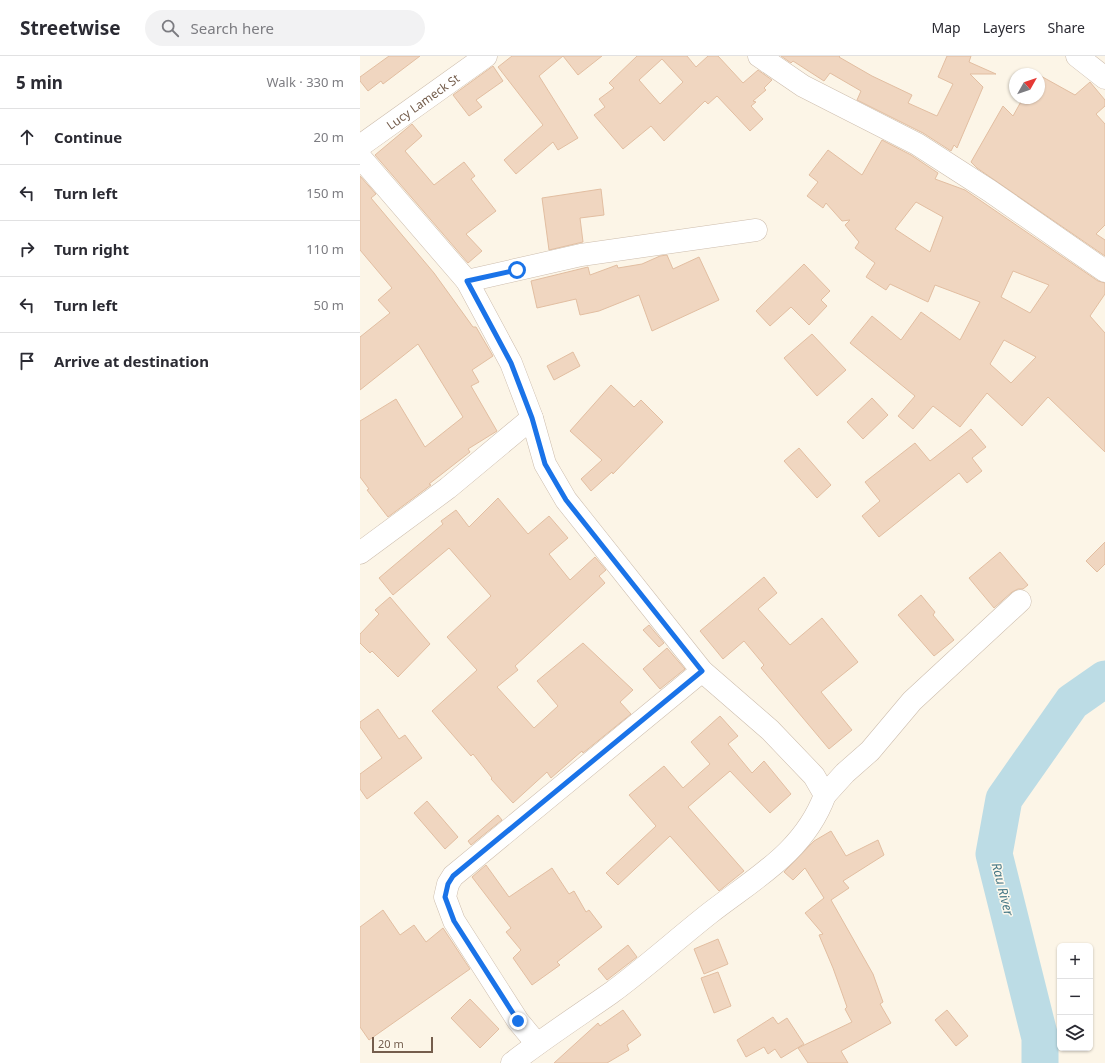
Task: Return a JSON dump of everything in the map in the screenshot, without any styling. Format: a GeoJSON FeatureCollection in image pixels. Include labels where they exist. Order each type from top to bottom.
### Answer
{"type":"FeatureCollection","features":[{"type":"Feature","properties":{"kind":"street","name":"Lucy Lameck St"},"geometry":{"type":"LineString","coordinates":[[360,146],[486,56]]}},
{"type":"Feature","properties":{"kind":"street"},"geometry":{"type":"LineString","coordinates":[[759,56],[803,86],[916,144],[990,191],[1105,271]]}},
{"type":"Feature","properties":{"kind":"street"},"geometry":{"type":"LineString","coordinates":[[1088,58],[1105,78]]}},
{"type":"Feature","properties":{"kind":"street"},"geometry":{"type":"LineString","coordinates":[[360,157],[467,281],[511,363],[532,418],[545,464],[566,500],[702,671],[770,730],[814,776],[825,795]]}},
{"type":"Feature","properties":{"kind":"street"},"geometry":{"type":"LineString","coordinates":[[467,281],[581,255],[756,230]]}},
{"type":"Feature","properties":{"kind":"street"},"geometry":{"type":"LineString","coordinates":[[360,553],[448,488],[532,418]]}},
{"type":"Feature","properties":{"kind":"street"},"geometry":{"type":"LineString","coordinates":[[512,1063],[612,992],[711,912],[776,864],[803,835],[820,807],[825,795],[845,773],[870,751],[912,701],[1020,601]]}},
{"type":"Feature","properties":{"kind":"street"},"geometry":{"type":"LineString","coordinates":[[537,1044],[518,1021],[454,921],[445,897],[448,884],[453,876],[702,671]]}},
{"type":"Feature","properties":{"kind":"building"},"geometry":{"type":"Polygon","coordinates":[[[389,56],[420,56],[383,84],[381,81],[368,91],[360,81],[360,77],[389,56]]]}},
{"type":"Feature","properties":{"kind":"building"},"geometry":{"type":"Polygon","coordinates":[[[512,56],[563,56],[539,76],[578,138],[558,150],[553,142],[516,174],[504,160],[543,125],[498,67],[512,56]]]}},
{"type":"Feature","properties":{"kind":"building"},"geometry":{"type":"Polygon","coordinates":[[[563,56],[602,56],[578,75],[563,56]]]}},
{"type":"Feature","properties":{"kind":"building"},"geometry":{"type":"Polygon","coordinates":[[[637,56],[687,56],[696,67],[708,56],[718,56],[743,83],[758,70],[772,80],[764,88],[766,90],[753,101],[756,102],[751,106],[763,119],[750,131],[717,96],[708,104],[705,101],[664,141],[651,126],[623,149],[594,115],[605,107],[599,99],[614,88],[609,83],[637,56]],[[662,59],[639,80],[660,104],[683,82],[662,59]]]}},
{"type":"Feature","properties":{"kind":"building"},"geometry":{"type":"Polygon","coordinates":[[[781,56],[840,56],[839,57],[872,76],[912,95],[908,103],[937,116],[953,84],[938,77],[947,56],[971,56],[969,62],[996,74],[970,74],[983,87],[957,148],[954,145],[951,151],[923,133],[857,100],[861,91],[830,73],[824,81],[793,61],[791,63],[781,56]]]}},
{"type":"Feature","properties":{"kind":"building"},"geometry":{"type":"Polygon","coordinates":[[[493,66],[503,81],[476,100],[482,107],[469,116],[453,95],[493,66]]]}},
{"type":"Feature","properties":{"kind":"building"},"geometry":{"type":"Polygon","coordinates":[[[1045,78],[1075,95],[1090,82],[1105,100],[1105,106],[1096,114],[1105,124],[1105,225],[1096,234],[1105,240],[1105,256],[977,168],[971,162],[1003,106],[1013,116],[1020,104],[1045,104],[1045,78]]]}},
{"type":"Feature","properties":{"kind":"building"},"geometry":{"type":"Polygon","coordinates":[[[412,124],[422,136],[405,151],[434,185],[464,162],[475,176],[471,179],[496,211],[466,234],[482,251],[468,263],[375,155],[412,124]]]}},
{"type":"Feature","properties":{"kind":"building"},"geometry":{"type":"Polygon","coordinates":[[[882,140],[911,155],[938,173],[935,179],[965,190],[1098,281],[1105,283],[1105,294],[1090,316],[1105,333],[1105,452],[1048,397],[1022,426],[987,393],[960,427],[933,406],[913,429],[898,416],[915,396],[850,343],[872,316],[901,340],[921,312],[960,340],[980,302],[935,285],[928,302],[890,284],[886,290],[866,277],[875,263],[855,248],[859,242],[845,225],[850,220],[842,221],[826,203],[823,208],[807,196],[818,182],[809,175],[828,150],[862,175],[882,140]],[[916,202],[895,229],[930,252],[943,217],[916,202]],[[1013,271],[1001,297],[1030,313],[1049,285],[1013,271]],[[1004,340],[990,364],[1011,383],[1036,357],[1004,340]]]}},
{"type":"Feature","properties":{"kind":"building"},"geometry":{"type":"Polygon","coordinates":[[[360,176],[376,194],[371,198],[434,273],[473,327],[476,327],[493,356],[472,370],[479,382],[471,386],[497,431],[468,449],[470,452],[429,484],[431,485],[388,517],[367,490],[369,489],[360,477],[360,421],[396,399],[425,447],[463,417],[418,344],[360,390],[360,337],[390,313],[378,300],[392,288],[360,250],[360,176]]]}},
{"type":"Feature","properties":{"kind":"building"},"geometry":{"type":"Polygon","coordinates":[[[601,189],[604,215],[580,218],[583,242],[549,250],[542,198],[601,189]]]}},
{"type":"Feature","properties":{"kind":"building"},"geometry":{"type":"Polygon","coordinates":[[[667,255],[673,269],[699,257],[719,300],[652,331],[639,295],[599,311],[580,315],[576,299],[537,308],[531,281],[588,267],[590,275],[617,265],[618,268],[642,264],[660,256],[667,255]]]}},
{"type":"Feature","properties":{"kind":"building"},"geometry":{"type":"Polygon","coordinates":[[[804,264],[830,291],[821,300],[827,306],[809,325],[791,307],[770,326],[756,311],[804,264]]]}},
{"type":"Feature","properties":{"kind":"building"},"geometry":{"type":"Polygon","coordinates":[[[812,334],[846,370],[817,396],[784,358],[812,334]]]}},
{"type":"Feature","properties":{"kind":"building"},"geometry":{"type":"Polygon","coordinates":[[[573,352],[580,366],[554,380],[547,366],[573,352]]]}},
{"type":"Feature","properties":{"kind":"building"},"geometry":{"type":"Polygon","coordinates":[[[611,385],[634,407],[641,400],[663,422],[613,474],[612,472],[591,491],[581,479],[602,460],[570,431],[611,385]]]}},
{"type":"Feature","properties":{"kind":"building"},"geometry":{"type":"Polygon","coordinates":[[[872,398],[888,415],[863,439],[847,422],[872,398]]]}},
{"type":"Feature","properties":{"kind":"building"},"geometry":{"type":"Polygon","coordinates":[[[971,429],[986,447],[972,458],[982,471],[967,483],[959,473],[879,537],[862,516],[880,501],[865,482],[915,443],[930,461],[971,429]]]}},
{"type":"Feature","properties":{"kind":"building"},"geometry":{"type":"Polygon","coordinates":[[[799,448],[831,485],[817,498],[784,461],[799,448]]]}},
{"type":"Feature","properties":{"kind":"building"},"geometry":{"type":"Polygon","coordinates":[[[498,498],[528,534],[549,516],[568,538],[549,554],[570,580],[595,557],[606,570],[599,576],[605,583],[515,666],[518,670],[497,687],[534,728],[558,706],[537,681],[583,643],[633,690],[620,702],[631,714],[583,753],[582,751],[551,778],[547,772],[513,803],[491,779],[492,778],[473,754],[471,756],[432,711],[477,670],[447,637],[491,596],[449,548],[393,595],[379,578],[443,524],[441,521],[456,510],[469,527],[498,498]]]}},
{"type":"Feature","properties":{"kind":"building"},"geometry":{"type":"Polygon","coordinates":[[[1105,542],[1105,564],[1097,572],[1086,561],[1105,542]]]}},
{"type":"Feature","properties":{"kind":"building"},"geometry":{"type":"Polygon","coordinates":[[[1000,552],[1028,585],[1023,589],[1018,589],[1012,592],[994,608],[969,578],[1000,552]]]}},
{"type":"Feature","properties":{"kind":"building"},"geometry":{"type":"Polygon","coordinates":[[[764,577],[777,593],[758,609],[790,645],[822,618],[858,662],[821,692],[852,730],[829,749],[761,668],[764,665],[744,641],[723,659],[700,631],[764,577]]]}},
{"type":"Feature","properties":{"kind":"building"},"geometry":{"type":"Polygon","coordinates":[[[921,595],[935,612],[933,615],[954,640],[934,656],[898,615],[921,595]]]}},
{"type":"Feature","properties":{"kind":"building"},"geometry":{"type":"Polygon","coordinates":[[[390,597],[430,644],[398,677],[372,651],[370,653],[360,643],[360,634],[379,614],[375,610],[390,597]]]}},
{"type":"Feature","properties":{"kind":"building"},"geometry":{"type":"Polygon","coordinates":[[[649,625],[664,643],[659,647],[643,630],[649,625]]]}},
{"type":"Feature","properties":{"kind":"building"},"geometry":{"type":"Polygon","coordinates":[[[667,648],[685,669],[660,689],[643,669],[667,648]]]}},
{"type":"Feature","properties":{"kind":"building"},"geometry":{"type":"Polygon","coordinates":[[[378,709],[399,739],[405,735],[422,758],[367,799],[360,789],[360,774],[382,758],[360,727],[360,722],[378,709]]]}},
{"type":"Feature","properties":{"kind":"building"},"geometry":{"type":"Polygon","coordinates":[[[720,716],[738,736],[728,744],[752,773],[764,761],[791,794],[770,813],[730,771],[688,807],[744,871],[719,891],[670,836],[618,885],[606,873],[656,826],[629,795],[664,766],[683,788],[710,764],[691,742],[720,716]]]}},
{"type":"Feature","properties":{"kind":"building"},"geometry":{"type":"Polygon","coordinates":[[[427,801],[458,837],[445,849],[414,813],[427,801]]]}},
{"type":"Feature","properties":{"kind":"building"},"geometry":{"type":"Polygon","coordinates":[[[498,815],[502,820],[471,845],[468,841],[498,815]]]}},
{"type":"Feature","properties":{"kind":"building"},"geometry":{"type":"Polygon","coordinates":[[[831,831],[846,856],[878,840],[884,855],[843,881],[849,888],[831,900],[873,974],[883,1002],[880,1004],[891,1023],[841,1051],[848,1063],[808,1063],[798,1048],[852,1022],[845,1009],[847,1007],[819,935],[823,934],[805,913],[824,898],[805,868],[793,880],[784,872],[814,841],[831,831]]]}},
{"type":"Feature","properties":{"kind":"building"},"geometry":{"type":"Polygon","coordinates":[[[486,865],[509,897],[552,868],[569,894],[574,891],[586,912],[589,910],[602,927],[557,962],[560,965],[532,985],[513,958],[521,950],[506,932],[511,928],[472,877],[486,865]]]}},
{"type":"Feature","properties":{"kind":"building"},"geometry":{"type":"Polygon","coordinates":[[[383,910],[400,935],[414,925],[426,942],[443,928],[470,969],[369,1040],[360,1027],[360,927],[383,910]]]}},
{"type":"Feature","properties":{"kind":"building"},"geometry":{"type":"Polygon","coordinates":[[[718,939],[728,964],[704,974],[694,949],[718,939]]]}},
{"type":"Feature","properties":{"kind":"building"},"geometry":{"type":"Polygon","coordinates":[[[628,945],[637,957],[607,980],[598,969],[628,945]]]}},
{"type":"Feature","properties":{"kind":"building"},"geometry":{"type":"Polygon","coordinates":[[[718,972],[731,1006],[714,1013],[701,978],[718,972]]]}},
{"type":"Feature","properties":{"kind":"building"},"geometry":{"type":"Polygon","coordinates":[[[470,999],[499,1029],[480,1048],[451,1018],[470,999]]]}},
{"type":"Feature","properties":{"kind":"building"},"geometry":{"type":"Polygon","coordinates":[[[623,1010],[641,1035],[627,1045],[629,1050],[607,1063],[554,1063],[598,1023],[600,1026],[623,1010]]]}},
{"type":"Feature","properties":{"kind":"building"},"geometry":{"type":"Polygon","coordinates":[[[947,1010],[968,1036],[956,1046],[935,1020],[947,1010]]]}},
{"type":"Feature","properties":{"kind":"building"},"geometry":{"type":"Polygon","coordinates":[[[773,1017],[778,1024],[787,1018],[804,1044],[781,1058],[775,1049],[768,1054],[764,1047],[746,1057],[737,1040],[773,1017]]]}},
{"type":"Feature","properties":{"kind":"waterway","name":"Rau River"},"geometry":{"type":"LineString","coordinates":[[1040,1063],[1040,1038],[994,854],[1004,799],[1072,702],[1105,679]]}},
{"type":"Feature","properties":{"kind":"route"},"geometry":{"type":"LineString","coordinates":[[517,270],[467,281],[511,363],[532,418],[545,464],[566,500],[702,671],[453,876],[448,884],[445,897],[454,921],[518,1021]]}}]}
